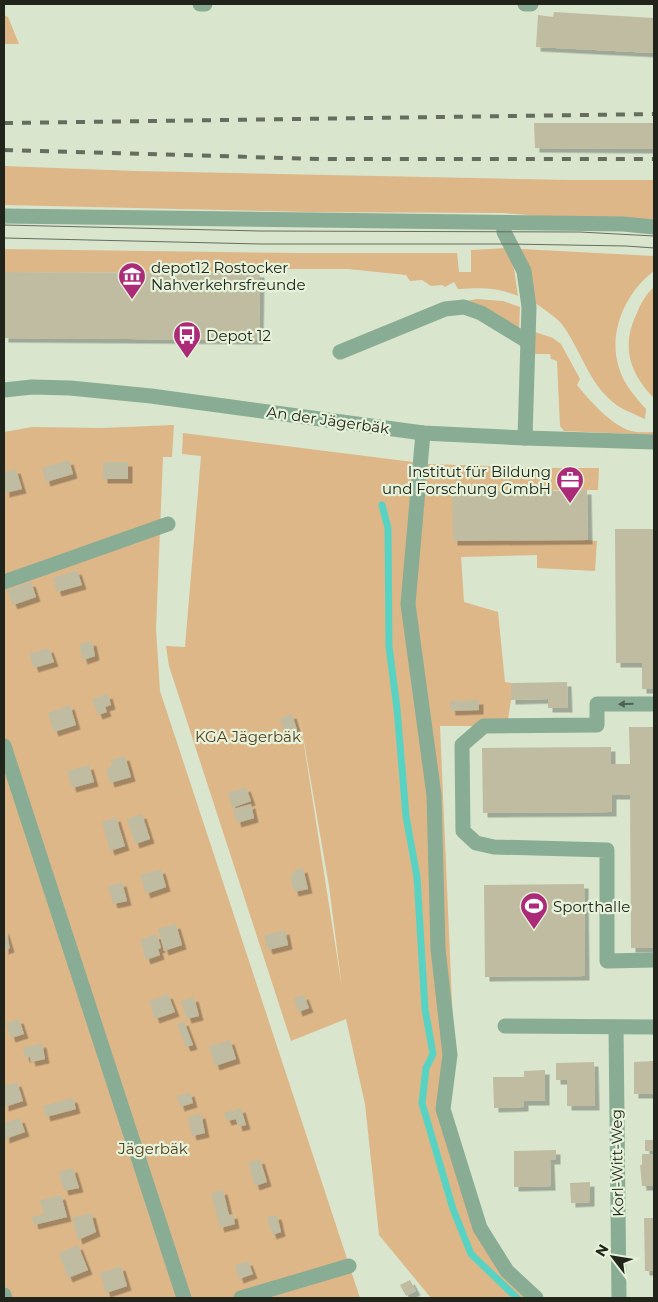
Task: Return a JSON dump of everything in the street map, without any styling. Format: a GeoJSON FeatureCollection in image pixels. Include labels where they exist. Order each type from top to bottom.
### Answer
{"type":"FeatureCollection","features":[{"type":"Feature","properties":{"kind":"street"},"geometry":{"type":"LineString","coordinates":[[200,4],[205,4]]}},
{"type":"Feature","properties":{"kind":"street"},"geometry":{"type":"LineString","coordinates":[[525,4],[531,4]]}},
{"type":"Feature","properties":{"kind":"street"},"geometry":{"type":"LineString","coordinates":[[4,216],[623,224],[654,227]]}},
{"type":"Feature","properties":{"kind":"street"},"geometry":{"type":"LineString","coordinates":[[503,223],[504,232],[524,271],[529,307],[524,438]]}},
{"type":"Feature","properties":{"kind":"street"},"geometry":{"type":"LineString","coordinates":[[340,352],[446,310],[464,307],[481,313],[527,340]]}},
{"type":"Feature","properties":{"kind":"street","name":"An der Jägerbäk"},"geometry":{"type":"LineString","coordinates":[[4,390],[32,387],[70,388],[160,397],[423,433],[654,442]]}},
{"type":"Feature","properties":{"kind":"street"},"geometry":{"type":"LineString","coordinates":[[423,433],[408,604],[434,795],[438,949],[450,1055],[443,1109],[480,1228],[507,1271],[536,1298]]}},
{"type":"Feature","properties":{"kind":"street"},"geometry":{"type":"LineString","coordinates":[[4,582],[168,524]]}},
{"type":"Feature","properties":{"kind":"street"},"geometry":{"type":"LineString","coordinates":[[654,704],[598,704],[596,725],[484,726],[462,745],[463,831],[476,842],[494,847],[607,850],[607,961],[654,960]]}},
{"type":"Feature","properties":{"kind":"street"},"geometry":{"type":"LineString","coordinates":[[4,746],[184,1298]]}},
{"type":"Feature","properties":{"kind":"street"},"geometry":{"type":"LineString","coordinates":[[505,1026],[654,1027]]}},
{"type":"Feature","properties":{"kind":"street","name":"Korl-Witt-Weg"},"geometry":{"type":"LineString","coordinates":[[616,1028],[618,1298]]}},
{"type":"Feature","properties":{"kind":"street"},"geometry":{"type":"LineString","coordinates":[[241,1298],[349,1266]]}},
{"type":"Feature","properties":{"kind":"green space"},"geometry":{"type":"Polygon","coordinates":[[[4,15],[8,17],[19,44],[4,44],[4,15]]]}},
{"type":"Feature","properties":{"kind":"green space"},"geometry":{"type":"Polygon","coordinates":[[[4,166],[135,171],[654,180],[654,220],[567,218],[503,213],[309,212],[4,205],[4,166]]]}},
{"type":"Feature","properties":{"kind":"green space"},"geometry":{"type":"Polygon","coordinates":[[[507,248],[514,269],[518,296],[488,289],[458,289],[454,282],[445,287],[442,285],[431,286],[422,280],[410,281],[406,275],[348,269],[284,269],[270,275],[260,273],[4,272],[4,249],[457,253],[459,272],[471,272],[471,250],[507,248]]]}},
{"type":"Feature","properties":{"kind":"green space"},"geometry":{"type":"Polygon","coordinates":[[[521,249],[654,256],[654,271],[636,288],[629,299],[623,310],[616,335],[617,360],[621,374],[636,398],[646,409],[645,419],[621,408],[605,394],[597,385],[561,323],[531,300],[521,249]]]}},
{"type":"Feature","properties":{"kind":"green space"},"geometry":{"type":"Polygon","coordinates":[[[654,287],[654,398],[633,369],[630,358],[629,336],[644,299],[654,287]]]}},
{"type":"Feature","properties":{"kind":"green space"},"geometry":{"type":"Polygon","coordinates":[[[477,299],[503,301],[520,307],[519,330],[460,302],[477,299]]]}},
{"type":"Feature","properties":{"kind":"green space"},"geometry":{"type":"Polygon","coordinates":[[[532,331],[553,338],[561,344],[580,379],[577,385],[608,418],[631,431],[654,432],[654,435],[564,431],[560,426],[557,361],[551,359],[550,354],[533,354],[532,331]]]}},
{"type":"Feature","properties":{"kind":"green space","name":"Jägerbäk"},"geometry":{"type":"Polygon","coordinates":[[[174,425],[172,457],[163,457],[156,629],[160,691],[360,1298],[4,1298],[4,432],[32,427],[101,428],[174,425]]]}},
{"type":"Feature","properties":{"kind":"green space","name":"KGA Jägerbäk"},"geometry":{"type":"Polygon","coordinates":[[[183,433],[429,464],[599,468],[598,490],[453,491],[588,540],[597,541],[595,571],[537,568],[537,555],[461,557],[464,602],[498,612],[505,682],[511,683],[511,700],[507,726],[440,726],[453,1025],[450,1109],[484,1229],[523,1282],[540,1298],[431,1298],[379,1235],[365,1104],[346,1019],[291,1041],[169,666],[166,646],[185,647],[201,456],[182,454],[183,433]],[[299,713],[342,988],[329,886],[299,713]]]}},
{"type":"Feature","properties":{"kind":"building"},"geometry":{"type":"Polygon","coordinates":[[[554,12],[654,18],[654,53],[536,47],[538,15],[553,17],[554,12]]]}},
{"type":"Feature","properties":{"kind":"building"},"geometry":{"type":"Polygon","coordinates":[[[534,123],[654,123],[654,149],[535,148],[534,123]]]}},
{"type":"Feature","properties":{"kind":"building","name":"depot12 Rostocker Nahverkehrsfreunde"},"geometry":{"type":"Polygon","coordinates":[[[4,272],[260,273],[259,340],[4,338],[4,272]]]}},
{"type":"Feature","properties":{"kind":"building"},"geometry":{"type":"Polygon","coordinates":[[[69,460],[73,474],[46,482],[42,468],[69,460]]]}},
{"type":"Feature","properties":{"kind":"building"},"geometry":{"type":"Polygon","coordinates":[[[103,462],[128,462],[128,479],[103,479],[103,462]]]}},
{"type":"Feature","properties":{"kind":"building"},"geometry":{"type":"Polygon","coordinates":[[[16,469],[22,489],[5,493],[4,472],[16,469]]]}},
{"type":"Feature","properties":{"kind":"building"},"geometry":{"type":"Polygon","coordinates":[[[540,489],[553,489],[553,491],[587,490],[588,540],[453,541],[452,491],[540,491],[540,489]]]}},
{"type":"Feature","properties":{"kind":"building"},"geometry":{"type":"Polygon","coordinates":[[[615,529],[654,529],[654,689],[642,689],[642,663],[616,663],[615,529]]]}},
{"type":"Feature","properties":{"kind":"building"},"geometry":{"type":"Polygon","coordinates":[[[77,570],[82,585],[57,592],[53,578],[77,570]]]}},
{"type":"Feature","properties":{"kind":"building"},"geometry":{"type":"Polygon","coordinates":[[[31,582],[36,597],[13,605],[7,590],[31,582]]]}},
{"type":"Feature","properties":{"kind":"building"},"geometry":{"type":"Polygon","coordinates":[[[92,641],[95,656],[83,660],[79,644],[92,641]]]}},
{"type":"Feature","properties":{"kind":"building"},"geometry":{"type":"Polygon","coordinates":[[[49,648],[54,662],[34,668],[29,654],[49,648]]]}},
{"type":"Feature","properties":{"kind":"building"},"geometry":{"type":"Polygon","coordinates":[[[567,682],[568,708],[548,708],[548,699],[511,700],[511,683],[567,682]]]}},
{"type":"Feature","properties":{"kind":"building"},"geometry":{"type":"Polygon","coordinates":[[[108,694],[111,705],[105,707],[107,712],[98,715],[92,699],[108,694]]]}},
{"type":"Feature","properties":{"kind":"building"},"geometry":{"type":"Polygon","coordinates":[[[479,700],[479,710],[451,711],[450,701],[479,700]]]}},
{"type":"Feature","properties":{"kind":"building"},"geometry":{"type":"Polygon","coordinates":[[[70,705],[76,725],[54,732],[48,713],[70,705]]]}},
{"type":"Feature","properties":{"kind":"building"},"geometry":{"type":"Polygon","coordinates":[[[292,714],[297,730],[284,733],[280,718],[292,714]]]}},
{"type":"Feature","properties":{"kind":"building"},"geometry":{"type":"Polygon","coordinates":[[[629,727],[654,727],[654,948],[631,948],[630,795],[612,795],[612,812],[483,813],[482,748],[611,747],[611,764],[630,764],[629,727]]]}},
{"type":"Feature","properties":{"kind":"building"},"geometry":{"type":"Polygon","coordinates":[[[125,756],[131,777],[110,783],[106,769],[112,766],[110,760],[125,756]]]}},
{"type":"Feature","properties":{"kind":"building"},"geometry":{"type":"Polygon","coordinates":[[[89,765],[94,782],[72,788],[67,771],[89,765]]]}},
{"type":"Feature","properties":{"kind":"building"},"geometry":{"type":"Polygon","coordinates":[[[246,787],[251,801],[232,808],[228,793],[246,787]]]}},
{"type":"Feature","properties":{"kind":"building"},"geometry":{"type":"Polygon","coordinates":[[[251,804],[254,818],[237,823],[233,809],[251,804]]]}},
{"type":"Feature","properties":{"kind":"building"},"geometry":{"type":"Polygon","coordinates":[[[142,814],[150,839],[135,844],[127,819],[142,814]]]}},
{"type":"Feature","properties":{"kind":"building"},"geometry":{"type":"Polygon","coordinates":[[[116,817],[125,846],[110,851],[102,822],[116,817]]]}},
{"type":"Feature","properties":{"kind":"building"},"geometry":{"type":"Polygon","coordinates":[[[303,868],[308,889],[294,892],[290,876],[293,875],[293,871],[303,868]]]}},
{"type":"Feature","properties":{"kind":"building"},"geometry":{"type":"Polygon","coordinates":[[[161,869],[166,887],[146,894],[140,875],[161,869]]]}},
{"type":"Feature","properties":{"kind":"building"},"geometry":{"type":"Polygon","coordinates":[[[122,882],[127,901],[113,904],[108,886],[122,882]]]}},
{"type":"Feature","properties":{"kind":"building","name":"Sporthalle"},"geometry":{"type":"Polygon","coordinates":[[[584,884],[585,976],[485,977],[484,885],[584,884]]]}},
{"type":"Feature","properties":{"kind":"building"},"geometry":{"type":"Polygon","coordinates":[[[176,924],[182,945],[164,951],[158,929],[176,924]]]}},
{"type":"Feature","properties":{"kind":"building"},"geometry":{"type":"Polygon","coordinates":[[[4,928],[10,948],[4,950],[4,928]]]}},
{"type":"Feature","properties":{"kind":"building"},"geometry":{"type":"Polygon","coordinates":[[[285,930],[288,945],[268,950],[264,935],[285,930]]]}},
{"type":"Feature","properties":{"kind":"building"},"geometry":{"type":"Polygon","coordinates":[[[157,934],[161,948],[158,949],[160,955],[146,960],[140,940],[157,934]]]}},
{"type":"Feature","properties":{"kind":"building"},"geometry":{"type":"Polygon","coordinates":[[[168,994],[175,1012],[155,1019],[149,1001],[168,994]]]}},
{"type":"Feature","properties":{"kind":"building"},"geometry":{"type":"Polygon","coordinates":[[[304,995],[309,1008],[298,1012],[294,998],[304,995]]]}},
{"type":"Feature","properties":{"kind":"building"},"geometry":{"type":"Polygon","coordinates":[[[194,997],[199,1016],[187,1019],[181,1001],[194,997]]]}},
{"type":"Feature","properties":{"kind":"building"},"geometry":{"type":"Polygon","coordinates":[[[19,1019],[24,1034],[11,1038],[6,1023],[19,1019]]]}},
{"type":"Feature","properties":{"kind":"building"},"geometry":{"type":"Polygon","coordinates":[[[184,1021],[193,1045],[186,1047],[177,1024],[184,1021]]]}},
{"type":"Feature","properties":{"kind":"building"},"geometry":{"type":"Polygon","coordinates":[[[230,1040],[236,1059],[215,1066],[209,1046],[230,1040]]]}},
{"type":"Feature","properties":{"kind":"building"},"geometry":{"type":"Polygon","coordinates":[[[42,1043],[45,1059],[31,1062],[30,1057],[25,1058],[23,1048],[42,1043]]]}},
{"type":"Feature","properties":{"kind":"building"},"geometry":{"type":"Polygon","coordinates":[[[654,1061],[654,1094],[634,1094],[634,1062],[654,1061]]]}},
{"type":"Feature","properties":{"kind":"building"},"geometry":{"type":"Polygon","coordinates":[[[594,1062],[595,1106],[567,1106],[567,1080],[556,1080],[556,1063],[594,1062]]]}},
{"type":"Feature","properties":{"kind":"building"},"geometry":{"type":"Polygon","coordinates":[[[545,1070],[545,1101],[524,1101],[524,1107],[494,1108],[493,1077],[524,1077],[524,1071],[545,1070]]]}},
{"type":"Feature","properties":{"kind":"building"},"geometry":{"type":"Polygon","coordinates":[[[17,1082],[23,1101],[4,1107],[4,1086],[17,1082]]]}},
{"type":"Feature","properties":{"kind":"building"},"geometry":{"type":"Polygon","coordinates":[[[190,1092],[193,1103],[180,1107],[177,1096],[190,1092]]]}},
{"type":"Feature","properties":{"kind":"building"},"geometry":{"type":"Polygon","coordinates":[[[73,1098],[76,1109],[46,1117],[43,1106],[73,1098]]]}},
{"type":"Feature","properties":{"kind":"building"},"geometry":{"type":"Polygon","coordinates":[[[241,1108],[246,1125],[238,1127],[236,1119],[227,1121],[224,1113],[241,1108]]]}},
{"type":"Feature","properties":{"kind":"building"},"geometry":{"type":"Polygon","coordinates":[[[201,1114],[205,1133],[192,1136],[188,1117],[201,1114]]]}},
{"type":"Feature","properties":{"kind":"building"},"geometry":{"type":"Polygon","coordinates":[[[20,1118],[25,1132],[5,1139],[4,1123],[20,1118]]]}},
{"type":"Feature","properties":{"kind":"building"},"geometry":{"type":"Polygon","coordinates":[[[645,1140],[654,1140],[654,1151],[645,1151],[645,1140]]]}},
{"type":"Feature","properties":{"kind":"building"},"geometry":{"type":"Polygon","coordinates":[[[556,1150],[556,1160],[550,1160],[551,1186],[514,1187],[514,1151],[556,1150]]]}},
{"type":"Feature","properties":{"kind":"building"},"geometry":{"type":"Polygon","coordinates":[[[642,1154],[654,1154],[654,1186],[642,1186],[640,1165],[642,1165],[642,1154]]]}},
{"type":"Feature","properties":{"kind":"building"},"geometry":{"type":"Polygon","coordinates":[[[260,1159],[267,1182],[255,1186],[248,1163],[260,1159]]]}},
{"type":"Feature","properties":{"kind":"building"},"geometry":{"type":"Polygon","coordinates":[[[73,1168],[79,1188],[64,1191],[59,1172],[73,1168]]]}},
{"type":"Feature","properties":{"kind":"building"},"geometry":{"type":"Polygon","coordinates":[[[590,1182],[590,1202],[571,1203],[570,1183],[590,1182]]]}},
{"type":"Feature","properties":{"kind":"building"},"geometry":{"type":"Polygon","coordinates":[[[223,1190],[229,1215],[233,1214],[235,1224],[220,1228],[211,1193],[223,1190]]]}},
{"type":"Feature","properties":{"kind":"building"},"geometry":{"type":"Polygon","coordinates":[[[61,1195],[67,1217],[34,1225],[32,1217],[44,1214],[40,1200],[61,1195]]]}},
{"type":"Feature","properties":{"kind":"building"},"geometry":{"type":"Polygon","coordinates":[[[91,1213],[96,1232],[78,1240],[72,1218],[91,1213]]]}},
{"type":"Feature","properties":{"kind":"building"},"geometry":{"type":"Polygon","coordinates":[[[277,1215],[281,1232],[272,1235],[267,1217],[277,1215]]]}},
{"type":"Feature","properties":{"kind":"building"},"geometry":{"type":"Polygon","coordinates":[[[644,1218],[654,1218],[654,1271],[645,1271],[644,1218]]]}},
{"type":"Feature","properties":{"kind":"building"},"geometry":{"type":"Polygon","coordinates":[[[78,1245],[88,1270],[68,1278],[59,1253],[78,1245]]]}},
{"type":"Feature","properties":{"kind":"building"},"geometry":{"type":"Polygon","coordinates":[[[248,1261],[253,1274],[239,1279],[235,1265],[248,1261]]]}},
{"type":"Feature","properties":{"kind":"building"},"geometry":{"type":"Polygon","coordinates":[[[121,1266],[127,1286],[106,1293],[100,1273],[121,1266]]]}},
{"type":"Feature","properties":{"kind":"building"},"geometry":{"type":"Polygon","coordinates":[[[410,1280],[416,1291],[406,1296],[400,1285],[410,1280]]]}},
{"type":"Feature","properties":{"kind":"waterway"},"geometry":{"type":"LineString","coordinates":[[382,505],[388,528],[389,646],[397,709],[406,816],[417,877],[425,1009],[433,1054],[426,1068],[422,1103],[453,1209],[471,1254],[517,1298]]}},
{"type":"Feature","properties":{"kind":"tram line"},"geometry":{"type":"LineString","coordinates":[[4,225],[259,231],[580,232],[654,236]]}},
{"type":"Feature","properties":{"kind":"tram line"},"geometry":{"type":"LineString","coordinates":[[4,238],[260,244],[510,244],[654,248]]}},
{"type":"Feature","properties":{"kind":"railway"},"geometry":{"type":"LineString","coordinates":[[4,123],[654,114]]}},
{"type":"Feature","properties":{"kind":"railway"},"geometry":{"type":"LineString","coordinates":[[4,150],[322,159],[654,159]]}},
{"type":"Feature","properties":{"kind":"place","name":"depot12 Rostocker Nahverkehrsfreunde"},"geometry":{"type":"Point","coordinates":[132,300]}},
{"type":"Feature","properties":{"kind":"place","name":"Depot 12"},"geometry":{"type":"Point","coordinates":[187,359]}},
{"type":"Feature","properties":{"kind":"place","name":"Institut für Bildung und Forschung GmbH"},"geometry":{"type":"Point","coordinates":[570,504]}},
{"type":"Feature","properties":{"kind":"place","name":"Sporthalle"},"geometry":{"type":"Point","coordinates":[534,930]}}]}
